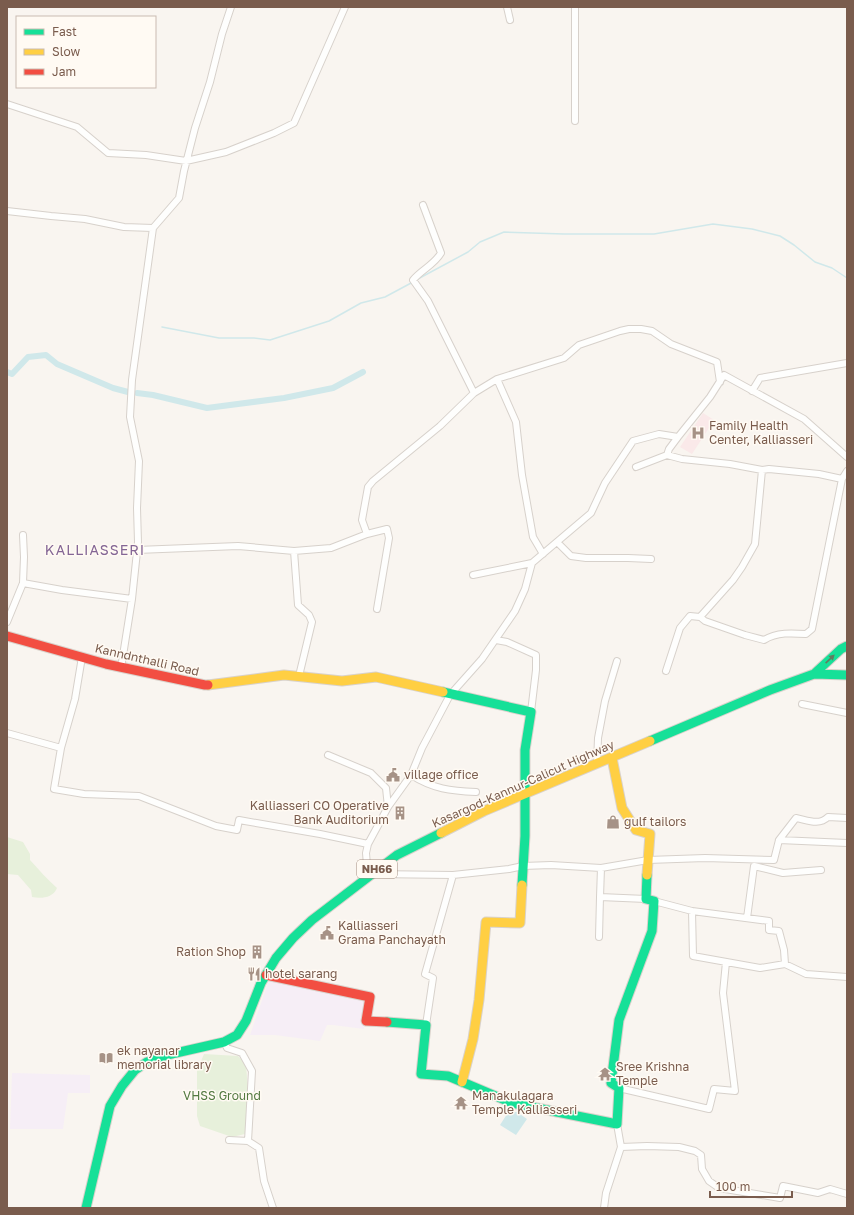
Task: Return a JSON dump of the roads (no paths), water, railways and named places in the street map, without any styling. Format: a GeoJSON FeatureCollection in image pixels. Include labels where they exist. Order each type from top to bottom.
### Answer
{"type":"FeatureCollection","features":[{"type":"Feature","properties":{"kind":"main road","name":"Kanndnthalli Road"},"geometry":{"type":"LineString","coordinates":[[7,636],[121,668],[205,685],[284,675],[342,681],[376,677],[450,695],[532,712]]}},
{"type":"Feature","properties":{"kind":"main road","name":"Kasargod-Kannur-Calicut Highway"},"geometry":{"type":"LineString","coordinates":[[86,1208],[110,1106],[135,1070],[147,1062],[167,1055],[224,1042],[237,1035],[246,1021],[261,983],[276,958],[293,938],[312,920],[397,855],[484,811],[525,795],[710,715],[814,674],[841,649],[847,646]]}},
{"type":"Feature","properties":{"kind":"main road","name":"Kasargod-Kannur-Calicut Highway"},"geometry":{"type":"LineString","coordinates":[[814,674],[847,675]]}},
{"type":"Feature","properties":{"kind":"main road"},"geometry":{"type":"LineString","coordinates":[[462,1082],[473,1039],[479,1000],[486,922],[520,923],[523,866],[525,750],[532,712]]}},
{"type":"Feature","properties":{"kind":"main road"},"geometry":{"type":"LineString","coordinates":[[266,975],[370,997],[366,1021],[426,1025],[421,1074],[448,1076],[512,1103],[617,1124],[619,1088],[611,1083],[619,1020],[652,931],[648,860],[650,834],[636,830],[622,808],[612,758]]}},
{"type":"Feature","properties":{"kind":"street"},"geometry":{"type":"LineString","coordinates":[[121,668],[132,599],[137,550],[139,461],[130,417],[132,380],[152,228],[179,198],[186,161],[231,7]]}},
{"type":"Feature","properties":{"kind":"street"},"geometry":{"type":"LineString","coordinates":[[7,104],[77,127],[108,153],[146,154],[186,161],[226,152],[294,124],[345,7]]}},
{"type":"Feature","properties":{"kind":"street"},"geometry":{"type":"LineString","coordinates":[[507,7],[510,20]]}},
{"type":"Feature","properties":{"kind":"street"},"geometry":{"type":"LineString","coordinates":[[575,7],[575,121]]}},
{"type":"Feature","properties":{"kind":"street"},"geometry":{"type":"LineString","coordinates":[[423,205],[441,254],[415,282],[428,302],[474,393]]}},
{"type":"Feature","properties":{"kind":"street"},"geometry":{"type":"LineString","coordinates":[[7,211],[85,219],[124,227],[152,228]]}},
{"type":"Feature","properties":{"kind":"street"},"geometry":{"type":"LineString","coordinates":[[367,534],[362,520],[368,487],[373,481],[440,426],[474,393],[497,379],[564,358],[579,345],[620,330],[629,329],[652,332],[671,344],[717,362],[720,382]]}},
{"type":"Feature","properties":{"kind":"street"},"geometry":{"type":"LineString","coordinates":[[752,391],[760,378],[847,364]]}},
{"type":"Feature","properties":{"kind":"street"},"geometry":{"type":"LineString","coordinates":[[667,455],[669,449],[710,397],[724,375],[804,419],[847,457]]}},
{"type":"Feature","properties":{"kind":"street"},"geometry":{"type":"LineString","coordinates":[[497,379],[516,422],[522,475],[533,537],[543,554]]}},
{"type":"Feature","properties":{"kind":"street"},"geometry":{"type":"LineString","coordinates":[[473,575],[532,563],[591,513],[605,483],[634,441],[659,434],[678,437]]}},
{"type":"Feature","properties":{"kind":"street"},"geometry":{"type":"LineString","coordinates":[[636,467],[667,455],[682,460],[730,464],[762,470],[769,469],[842,479]]}},
{"type":"Feature","properties":{"kind":"street"},"geometry":{"type":"LineString","coordinates":[[700,617],[733,580],[755,544],[762,470]]}},
{"type":"Feature","properties":{"kind":"street"},"geometry":{"type":"LineString","coordinates":[[666,671],[680,628],[690,616],[700,617],[705,621],[744,635],[764,640],[769,637],[788,633],[806,634],[812,629],[842,479],[847,471]]}},
{"type":"Feature","properties":{"kind":"street"},"geometry":{"type":"LineString","coordinates":[[137,550],[238,546],[294,551],[331,548],[367,534],[387,529],[389,538],[377,609]]}},
{"type":"Feature","properties":{"kind":"street"},"geometry":{"type":"LineString","coordinates":[[7,622],[23,583],[23,536]]}},
{"type":"Feature","properties":{"kind":"street"},"geometry":{"type":"LineString","coordinates":[[557,542],[571,556],[586,558],[651,559]]}},
{"type":"Feature","properties":{"kind":"street"},"geometry":{"type":"LineString","coordinates":[[294,551],[298,605],[309,615],[312,622],[299,676]]}},
{"type":"Feature","properties":{"kind":"street"},"geometry":{"type":"LineString","coordinates":[[532,563],[525,589],[515,611],[482,659],[450,695],[422,748],[411,775],[388,807],[368,844],[366,853],[369,876],[453,875],[523,866],[551,865],[601,868],[648,860],[705,858],[774,860],[779,840],[796,818],[820,822],[828,817],[847,818]]}},
{"type":"Feature","properties":{"kind":"street"},"geometry":{"type":"LineString","coordinates":[[23,583],[62,590],[132,599]]}},
{"type":"Feature","properties":{"kind":"street"},"geometry":{"type":"LineString","coordinates":[[496,640],[507,642],[536,655],[532,712]]}},
{"type":"Feature","properties":{"kind":"street"},"geometry":{"type":"LineString","coordinates":[[82,657],[76,699],[61,748],[54,789],[84,794],[139,796],[216,826],[237,830],[239,820],[368,844]]}},
{"type":"Feature","properties":{"kind":"street"},"geometry":{"type":"LineString","coordinates":[[597,764],[598,738],[605,701],[617,661]]}},
{"type":"Feature","properties":{"kind":"street"},"geometry":{"type":"LineString","coordinates":[[802,704],[847,713]]}},
{"type":"Feature","properties":{"kind":"street"},"geometry":{"type":"LineString","coordinates":[[7,733],[61,748]]}},
{"type":"Feature","properties":{"kind":"street"},"geometry":{"type":"LineString","coordinates":[[328,755],[370,773],[386,788],[388,807]]}},
{"type":"Feature","properties":{"kind":"street"},"geometry":{"type":"LineString","coordinates":[[411,775],[424,784],[444,789],[476,792]]}},
{"type":"Feature","properties":{"kind":"street"},"geometry":{"type":"LineString","coordinates":[[779,840],[847,843]]}},
{"type":"Feature","properties":{"kind":"street"},"geometry":{"type":"LineString","coordinates":[[747,918],[754,866],[783,873],[820,870]]}},
{"type":"Feature","properties":{"kind":"street"},"geometry":{"type":"LineString","coordinates":[[598,937],[601,868]]}},
{"type":"Feature","properties":{"kind":"street"},"geometry":{"type":"LineString","coordinates":[[426,1025],[433,978],[425,974],[453,875]]}},
{"type":"Feature","properties":{"kind":"street"},"geometry":{"type":"LineString","coordinates":[[600,897],[650,900],[692,911],[769,921],[769,930],[780,931],[785,964]]}},
{"type":"Feature","properties":{"kind":"street"},"geometry":{"type":"LineString","coordinates":[[692,911],[693,956],[760,968],[785,964],[806,974],[847,977]]}},
{"type":"Feature","properties":{"kind":"street"},"geometry":{"type":"LineString","coordinates":[[619,1088],[709,1109],[714,1089],[735,1091],[723,993],[726,962]]}},
{"type":"Feature","properties":{"kind":"street"},"geometry":{"type":"LineString","coordinates":[[224,1042],[227,1048],[242,1053],[252,1071],[248,1141]]}},
{"type":"Feature","properties":{"kind":"street"},"geometry":{"type":"LineString","coordinates":[[604,1208],[606,1194],[621,1146],[617,1124]]}},
{"type":"Feature","properties":{"kind":"street"},"geometry":{"type":"LineString","coordinates":[[229,1140],[248,1141],[259,1148],[264,1180],[273,1208]]}},
{"type":"Feature","properties":{"kind":"street"},"geometry":{"type":"LineString","coordinates":[[621,1146],[679,1147],[695,1151],[701,1155],[702,1169],[709,1181],[719,1188],[780,1198],[783,1186],[818,1193],[830,1189],[847,1194]]}},
{"type":"Feature","properties":{"kind":"water"},"geometry":{"type":"Polygon","coordinates":[[[509,1111],[517,1112],[527,1119],[516,1135],[500,1125],[509,1111]]]}},
{"type":"Feature","properties":{"kind":"waterway"},"geometry":{"type":"LineString","coordinates":[[416,280],[468,252],[480,242],[504,232],[654,234],[713,224],[752,229],[780,236],[815,262],[832,268],[847,278]]}},
{"type":"Feature","properties":{"kind":"waterway"},"geometry":{"type":"LineString","coordinates":[[162,327],[219,338],[254,338],[270,340],[329,321],[361,303],[385,297],[413,282]]}},
{"type":"Feature","properties":{"kind":"waterway"},"geometry":{"type":"LineString","coordinates":[[7,372],[12,374],[28,357],[46,355],[57,364],[113,388],[128,392]]}},
{"type":"Feature","properties":{"kind":"waterway"},"geometry":{"type":"LineString","coordinates":[[137,393],[153,395],[207,408],[284,398],[333,388],[363,372]]}},
{"type":"Feature","properties":{"kind":"place","name":"Family Health Center, Kalliasseri"},"geometry":{"type":"Point","coordinates":[698,433]}},
{"type":"Feature","properties":{"kind":"place","name":"village office"},"geometry":{"type":"Point","coordinates":[393,775]}},
{"type":"Feature","properties":{"kind":"place","name":"Kalliasseri CO Operative Bank Auditorium"},"geometry":{"type":"Point","coordinates":[400,813]}},
{"type":"Feature","properties":{"kind":"place","name":"gulf tailors"},"geometry":{"type":"Point","coordinates":[613,822]}},
{"type":"Feature","properties":{"kind":"place","name":"Kalliasseri Grama Panchayath"},"geometry":{"type":"Point","coordinates":[327,933]}},
{"type":"Feature","properties":{"kind":"place","name":"Ration Shop"},"geometry":{"type":"Point","coordinates":[257,952]}},
{"type":"Feature","properties":{"kind":"place","name":"hotel sarang"},"geometry":{"type":"Point","coordinates":[254,974]}},
{"type":"Feature","properties":{"kind":"place","name":"ek nayanar memorial library"},"geometry":{"type":"Point","coordinates":[106,1058]}},
{"type":"Feature","properties":{"kind":"place","name":"Sree Krishna Temple"},"geometry":{"type":"Point","coordinates":[605,1074]}},
{"type":"Feature","properties":{"kind":"place","name":"Manakulagara Temple Kalliasseri"},"geometry":{"type":"Point","coordinates":[461,1103]}},
{"type":"Feature","properties":{"kind":"district","name":"KALLIASSERI"},"geometry":{"type":"Point","coordinates":[95,550]}},
{"type":"Feature","properties":{"kind":"park label","name":"VHSS Ground"},"geometry":{"type":"Point","coordinates":[222,1096]}}]}
